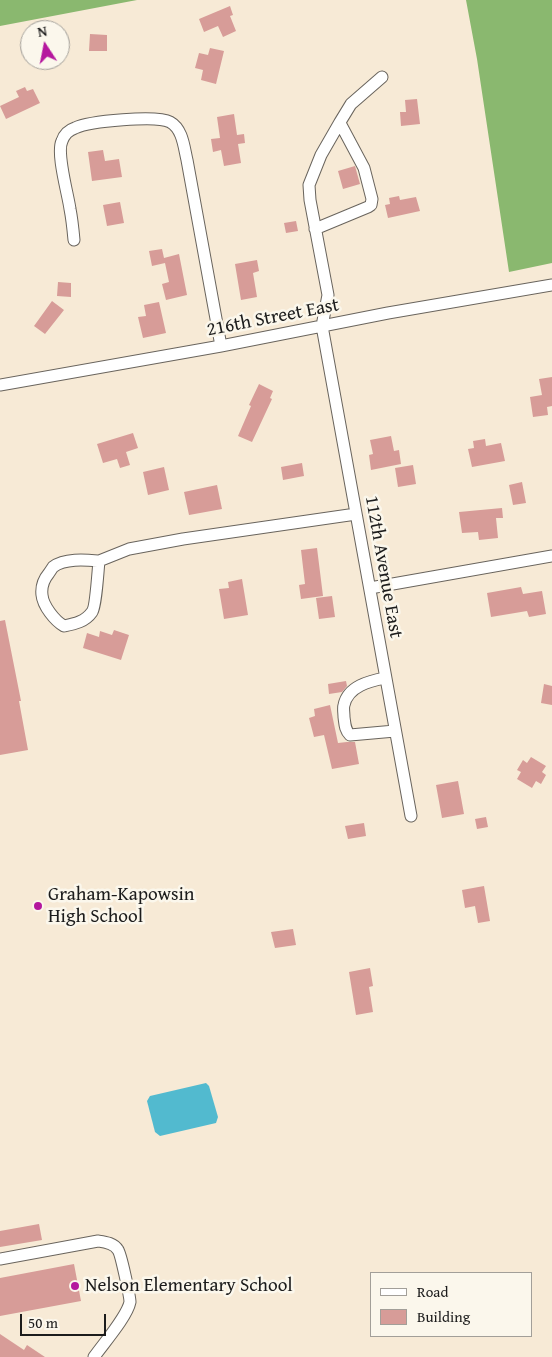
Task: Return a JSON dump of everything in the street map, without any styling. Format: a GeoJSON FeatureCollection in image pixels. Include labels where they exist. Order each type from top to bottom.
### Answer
{"type":"FeatureCollection","features":[{"type":"Feature","properties":{"kind":"street"},"geometry":{"type":"LineString","coordinates":[[322,326],[328,295],[315,229],[309,185],[322,155],[351,104],[382,77]]}},
{"type":"Feature","properties":{"kind":"street"},"geometry":{"type":"LineString","coordinates":[[74,240],[71,210],[60,152],[61,142],[66,133],[92,123],[117,120],[161,119],[169,121],[180,134],[187,160],[221,346]]}},
{"type":"Feature","properties":{"kind":"street"},"geometry":{"type":"LineString","coordinates":[[315,229],[371,205],[372,200],[364,168],[340,123]]}},
{"type":"Feature","properties":{"kind":"street","name":"216th Street East"},"geometry":{"type":"LineString","coordinates":[[0,385],[552,285]]}},
{"type":"Feature","properties":{"kind":"street","name":"112th Avenue East"},"geometry":{"type":"LineString","coordinates":[[322,326],[411,816]]}},
{"type":"Feature","properties":{"kind":"street"},"geometry":{"type":"LineString","coordinates":[[99,561],[92,613],[78,623],[64,626],[56,622],[42,596],[44,580],[53,567],[68,561],[99,561],[129,549],[183,539],[356,514]]}},
{"type":"Feature","properties":{"kind":"street"},"geometry":{"type":"LineString","coordinates":[[370,588],[552,556]]}},
{"type":"Feature","properties":{"kind":"street"},"geometry":{"type":"LineString","coordinates":[[386,678],[366,682],[349,695],[344,704],[345,726],[346,731],[350,735],[395,731]]}},
{"type":"Feature","properties":{"kind":"street"},"geometry":{"type":"LineString","coordinates":[[0,1259],[98,1241],[110,1244],[119,1250],[130,1303],[124,1316],[94,1357]]}},
{"type":"Feature","properties":{"kind":"green space"},"geometry":{"type":"Polygon","coordinates":[[[0,0],[137,0],[32,20],[20,20],[20,22],[0,26],[0,0]]]}},
{"type":"Feature","properties":{"kind":"green space"},"geometry":{"type":"Polygon","coordinates":[[[466,0],[552,0],[552,263],[509,272],[477,59],[466,0]]]}},
{"type":"Feature","properties":{"kind":"water"},"geometry":{"type":"Polygon","coordinates":[[[206,1083],[209,1086],[218,1117],[216,1123],[160,1136],[155,1132],[147,1101],[150,1096],[206,1083]]]}},
{"type":"Feature","properties":{"kind":"building"},"geometry":{"type":"Polygon","coordinates":[[[230,6],[233,15],[230,16],[236,31],[223,37],[218,26],[204,32],[199,19],[230,6]]]}},
{"type":"Feature","properties":{"kind":"building"},"geometry":{"type":"Polygon","coordinates":[[[90,34],[107,35],[107,51],[89,51],[90,34]]]}},
{"type":"Feature","properties":{"kind":"building"},"geometry":{"type":"Polygon","coordinates":[[[210,48],[224,51],[216,84],[201,80],[203,70],[195,68],[199,53],[208,55],[210,48]]]}},
{"type":"Feature","properties":{"kind":"building"},"geometry":{"type":"Polygon","coordinates":[[[25,87],[27,91],[33,89],[40,103],[6,119],[0,106],[19,97],[16,91],[25,87]]]}},
{"type":"Feature","properties":{"kind":"building"},"geometry":{"type":"Polygon","coordinates":[[[417,99],[420,124],[401,126],[400,112],[406,112],[405,100],[417,99]]]}},
{"type":"Feature","properties":{"kind":"building"},"geometry":{"type":"Polygon","coordinates":[[[234,114],[237,135],[244,134],[245,143],[238,144],[241,163],[224,166],[221,150],[213,152],[211,139],[220,138],[217,117],[234,114]]]}},
{"type":"Feature","properties":{"kind":"building"},"geometry":{"type":"Polygon","coordinates":[[[103,150],[105,161],[119,159],[122,177],[92,181],[88,152],[103,150]]]}},
{"type":"Feature","properties":{"kind":"building"},"geometry":{"type":"Polygon","coordinates":[[[355,166],[360,184],[343,189],[338,171],[355,166]]]}},
{"type":"Feature","properties":{"kind":"building"},"geometry":{"type":"Polygon","coordinates":[[[399,196],[400,200],[416,197],[420,211],[388,218],[385,205],[390,204],[389,198],[399,196]]]}},
{"type":"Feature","properties":{"kind":"building"},"geometry":{"type":"Polygon","coordinates":[[[120,202],[124,223],[107,226],[103,205],[120,202]]]}},
{"type":"Feature","properties":{"kind":"building"},"geometry":{"type":"Polygon","coordinates":[[[296,221],[298,231],[286,233],[284,223],[296,221]]]}},
{"type":"Feature","properties":{"kind":"building"},"geometry":{"type":"Polygon","coordinates":[[[162,249],[164,258],[179,254],[187,295],[166,300],[162,284],[169,282],[165,263],[152,266],[149,251],[162,249]]]}},
{"type":"Feature","properties":{"kind":"building"},"geometry":{"type":"Polygon","coordinates":[[[257,260],[259,271],[253,273],[257,297],[241,300],[235,264],[257,260]]]}},
{"type":"Feature","properties":{"kind":"building"},"geometry":{"type":"Polygon","coordinates":[[[58,282],[71,283],[71,297],[57,296],[58,282]]]}},
{"type":"Feature","properties":{"kind":"building"},"geometry":{"type":"Polygon","coordinates":[[[52,301],[64,310],[45,334],[34,326],[52,301]]]}},
{"type":"Feature","properties":{"kind":"building"},"geometry":{"type":"Polygon","coordinates":[[[159,302],[166,333],[143,338],[138,317],[146,316],[144,305],[159,302]]]}},
{"type":"Feature","properties":{"kind":"building"},"geometry":{"type":"Polygon","coordinates":[[[552,377],[552,406],[547,407],[548,415],[533,417],[530,397],[542,395],[539,379],[552,377]]]}},
{"type":"Feature","properties":{"kind":"building"},"geometry":{"type":"Polygon","coordinates":[[[259,384],[273,391],[270,398],[272,399],[252,442],[238,436],[259,384]]]}},
{"type":"Feature","properties":{"kind":"building"},"geometry":{"type":"Polygon","coordinates":[[[133,433],[138,448],[126,452],[130,465],[120,468],[117,459],[103,463],[97,444],[133,433]]]}},
{"type":"Feature","properties":{"kind":"building"},"geometry":{"type":"Polygon","coordinates":[[[391,436],[394,451],[399,450],[401,464],[371,470],[369,455],[373,454],[370,440],[391,436]]]}},
{"type":"Feature","properties":{"kind":"building"},"geometry":{"type":"Polygon","coordinates":[[[485,439],[486,446],[501,443],[505,461],[472,467],[468,449],[474,448],[473,441],[485,439]]]}},
{"type":"Feature","properties":{"kind":"building"},"geometry":{"type":"Polygon","coordinates":[[[302,463],[304,476],[283,480],[281,467],[302,463]]]}},
{"type":"Feature","properties":{"kind":"building"},"geometry":{"type":"Polygon","coordinates":[[[413,465],[416,484],[398,487],[395,468],[413,465]]]}},
{"type":"Feature","properties":{"kind":"building"},"geometry":{"type":"Polygon","coordinates":[[[164,467],[169,490],[148,495],[143,472],[164,467]]]}},
{"type":"Feature","properties":{"kind":"building"},"geometry":{"type":"Polygon","coordinates":[[[522,482],[526,503],[513,505],[509,485],[522,482]]]}},
{"type":"Feature","properties":{"kind":"building"},"geometry":{"type":"Polygon","coordinates":[[[217,485],[222,509],[189,515],[184,492],[217,485]]]}},
{"type":"Feature","properties":{"kind":"building"},"geometry":{"type":"Polygon","coordinates":[[[502,508],[503,518],[496,518],[498,538],[479,540],[478,532],[462,533],[459,512],[502,508]]]}},
{"type":"Feature","properties":{"kind":"building"},"geometry":{"type":"Polygon","coordinates":[[[317,548],[323,596],[301,599],[299,585],[305,584],[301,550],[317,548]]]}},
{"type":"Feature","properties":{"kind":"building"},"geometry":{"type":"Polygon","coordinates":[[[242,579],[248,615],[224,619],[219,589],[229,588],[228,582],[242,579]]]}},
{"type":"Feature","properties":{"kind":"building"},"geometry":{"type":"Polygon","coordinates":[[[521,587],[523,594],[542,591],[546,614],[529,617],[527,611],[491,617],[487,593],[521,587]]]}},
{"type":"Feature","properties":{"kind":"building"},"geometry":{"type":"Polygon","coordinates":[[[332,596],[335,617],[319,619],[316,598],[332,596]]]}},
{"type":"Feature","properties":{"kind":"building"},"geometry":{"type":"Polygon","coordinates":[[[5,620],[21,701],[19,701],[28,750],[0,755],[0,621],[5,620]]]}},
{"type":"Feature","properties":{"kind":"building"},"geometry":{"type":"Polygon","coordinates":[[[114,630],[129,635],[121,660],[83,648],[87,633],[99,637],[100,631],[112,635],[114,630]]]}},
{"type":"Feature","properties":{"kind":"building"},"geometry":{"type":"Polygon","coordinates":[[[346,681],[347,686],[342,692],[329,694],[328,684],[346,681]]]}},
{"type":"Feature","properties":{"kind":"building"},"geometry":{"type":"Polygon","coordinates":[[[544,684],[552,686],[552,705],[541,703],[544,684]]]}},
{"type":"Feature","properties":{"kind":"building"},"geometry":{"type":"Polygon","coordinates":[[[330,705],[338,743],[355,742],[359,764],[332,769],[324,735],[314,737],[309,718],[315,716],[314,709],[330,705]]]}},
{"type":"Feature","properties":{"kind":"building"},"geometry":{"type":"Polygon","coordinates":[[[531,757],[546,766],[542,772],[546,775],[541,784],[536,781],[532,788],[517,779],[521,772],[517,770],[523,760],[527,763],[531,757]]]}},
{"type":"Feature","properties":{"kind":"building"},"geometry":{"type":"Polygon","coordinates":[[[458,781],[464,814],[442,818],[436,785],[458,781]]]}},
{"type":"Feature","properties":{"kind":"building"},"geometry":{"type":"Polygon","coordinates":[[[486,817],[488,827],[477,829],[475,819],[486,817]]]}},
{"type":"Feature","properties":{"kind":"building"},"geometry":{"type":"Polygon","coordinates":[[[364,823],[366,836],[348,839],[345,826],[364,823]]]}},
{"type":"Feature","properties":{"kind":"building"},"geometry":{"type":"Polygon","coordinates":[[[484,886],[490,921],[478,923],[475,906],[465,908],[462,890],[484,886]]]}},
{"type":"Feature","properties":{"kind":"building"},"geometry":{"type":"Polygon","coordinates":[[[293,929],[296,945],[275,948],[271,932],[293,929]]]}},
{"type":"Feature","properties":{"kind":"building"},"geometry":{"type":"Polygon","coordinates":[[[370,968],[373,986],[369,987],[373,1012],[356,1015],[349,972],[370,968]]]}},
{"type":"Feature","properties":{"kind":"building"},"geometry":{"type":"Polygon","coordinates":[[[39,1224],[42,1240],[0,1247],[0,1231],[39,1224]]]}},
{"type":"Feature","properties":{"kind":"building"},"geometry":{"type":"Polygon","coordinates":[[[74,1264],[81,1301],[0,1316],[0,1278],[74,1264]]]}},
{"type":"Feature","properties":{"kind":"building"},"geometry":{"type":"Polygon","coordinates":[[[0,1334],[24,1350],[27,1345],[45,1357],[0,1357],[0,1334]]]}},
{"type":"Feature","properties":{"kind":"place","name":"Graham-Kapowsin High School"},"geometry":{"type":"Point","coordinates":[38,906]}},
{"type":"Feature","properties":{"kind":"place","name":"Nelson Elementary School"},"geometry":{"type":"Point","coordinates":[75,1286]}}]}
